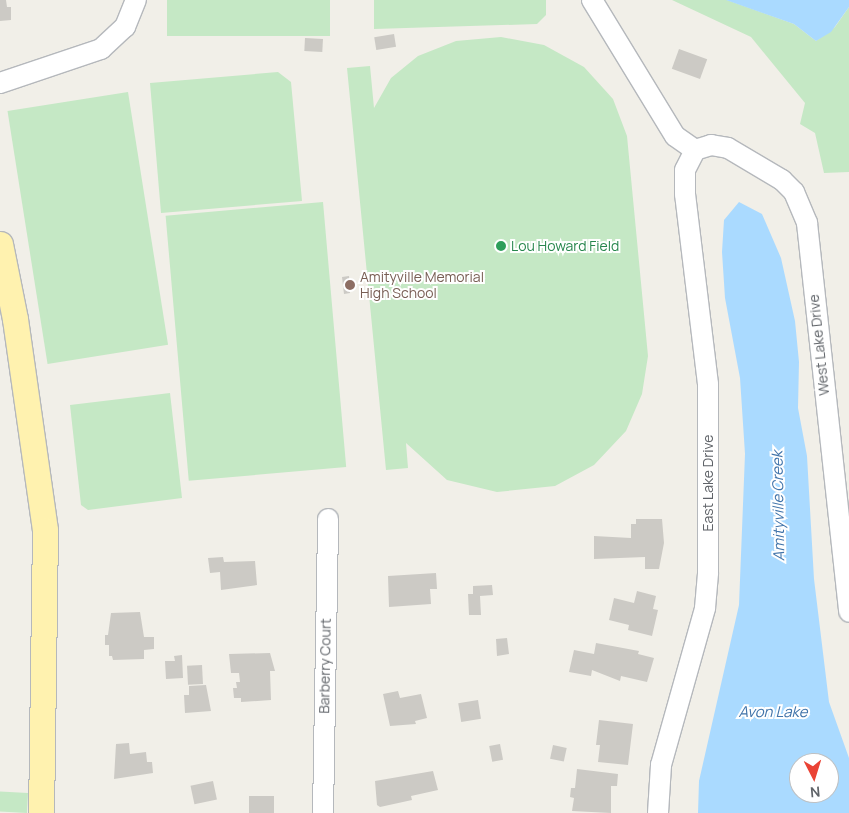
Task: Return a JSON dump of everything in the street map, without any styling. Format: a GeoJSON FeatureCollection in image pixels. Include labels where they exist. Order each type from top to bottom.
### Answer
{"type":"FeatureCollection","features":[{"type":"Feature","properties":{"kind":"main road"},"geometry":{"type":"LineString","coordinates":[[0,244],[8,321],[45,530],[41,813]]}},
{"type":"Feature","properties":{"kind":"street"},"geometry":{"type":"LineString","coordinates":[[0,83],[101,49],[125,26],[136,0]]}},
{"type":"Feature","properties":{"kind":"street"},"geometry":{"type":"LineString","coordinates":[[592,0],[675,136],[695,150]]}},
{"type":"Feature","properties":{"kind":"street","name":"West Lake Drive"},"geometry":{"type":"LineString","coordinates":[[695,150],[711,145],[728,148],[782,180],[794,192],[807,224],[849,612]]}},
{"type":"Feature","properties":{"kind":"street","name":"East Lake Drive"},"geometry":{"type":"LineString","coordinates":[[658,813],[661,765],[704,608],[708,572],[708,384],[685,186],[685,170],[695,150]]}},
{"type":"Feature","properties":{"kind":"street","name":"Barberry Court"},"geometry":{"type":"LineString","coordinates":[[323,813],[328,519]]}},
{"type":"Feature","properties":{"kind":"green space"},"geometry":{"type":"Polygon","coordinates":[[[167,0],[330,0],[330,36],[167,36],[167,0]]]}},
{"type":"Feature","properties":{"kind":"green space"},"geometry":{"type":"Polygon","coordinates":[[[374,0],[546,0],[546,15],[537,24],[374,29],[374,0]]]}},
{"type":"Feature","properties":{"kind":"green space"},"geometry":{"type":"Polygon","coordinates":[[[672,0],[727,0],[794,24],[816,41],[835,27],[849,7],[849,172],[824,173],[815,133],[800,124],[805,103],[751,37],[672,0]]]}},
{"type":"Feature","properties":{"kind":"green space","name":"Lou Howard Field"},"geometry":{"type":"Polygon","coordinates":[[[501,37],[544,45],[584,67],[613,99],[627,136],[648,356],[642,394],[626,431],[594,465],[555,486],[497,492],[447,480],[406,443],[408,468],[386,470],[347,68],[370,66],[374,108],[391,78],[418,56],[456,41],[501,37]]]}},
{"type":"Feature","properties":{"kind":"green space"},"geometry":{"type":"Polygon","coordinates":[[[278,72],[291,82],[302,201],[161,213],[150,83],[278,72]]]}},
{"type":"Feature","properties":{"kind":"green space"},"geometry":{"type":"Polygon","coordinates":[[[128,92],[168,345],[48,364],[8,111],[128,92]]]}},
{"type":"Feature","properties":{"kind":"green space"},"geometry":{"type":"Polygon","coordinates":[[[323,202],[346,467],[189,481],[166,216],[323,202]]]}},
{"type":"Feature","properties":{"kind":"green space"},"geometry":{"type":"Polygon","coordinates":[[[170,393],[182,498],[88,510],[81,505],[70,405],[170,393]]]}},
{"type":"Feature","properties":{"kind":"green space"},"geometry":{"type":"Polygon","coordinates":[[[0,792],[28,793],[27,813],[0,812],[0,792]]]}},
{"type":"Feature","properties":{"kind":"water"},"geometry":{"type":"Polygon","coordinates":[[[726,0],[849,0],[849,7],[831,32],[816,41],[794,24],[726,0]]]}},
{"type":"Feature","properties":{"kind":"water","name":"Avon Lake"},"geometry":{"type":"Polygon","coordinates":[[[739,202],[762,214],[781,258],[795,321],[799,362],[798,408],[807,456],[814,579],[829,702],[849,758],[849,813],[698,813],[699,781],[739,605],[745,454],[740,378],[725,298],[722,252],[724,220],[739,202]]]}},
{"type":"Feature","properties":{"kind":"building"},"geometry":{"type":"Polygon","coordinates":[[[0,0],[6,0],[7,7],[11,7],[11,20],[0,21],[0,0]]]}},
{"type":"Feature","properties":{"kind":"building"},"geometry":{"type":"Polygon","coordinates":[[[394,34],[396,47],[376,50],[374,37],[394,34]]]}},
{"type":"Feature","properties":{"kind":"building"},"geometry":{"type":"Polygon","coordinates":[[[305,38],[323,39],[322,52],[304,51],[305,38]]]}},
{"type":"Feature","properties":{"kind":"building"},"geometry":{"type":"Polygon","coordinates":[[[679,49],[707,59],[700,79],[672,69],[679,49]]]}},
{"type":"Feature","properties":{"kind":"building"},"geometry":{"type":"Polygon","coordinates":[[[349,276],[350,293],[344,294],[342,277],[349,276]]]}},
{"type":"Feature","properties":{"kind":"building"},"geometry":{"type":"Polygon","coordinates":[[[636,519],[662,519],[664,543],[659,569],[645,569],[645,557],[594,559],[594,536],[631,538],[631,524],[636,524],[636,519]]]}},
{"type":"Feature","properties":{"kind":"building"},"geometry":{"type":"Polygon","coordinates":[[[223,557],[224,562],[255,561],[257,585],[221,590],[220,572],[210,573],[208,558],[223,557]]]}},
{"type":"Feature","properties":{"kind":"building"},"geometry":{"type":"Polygon","coordinates":[[[436,573],[437,589],[430,589],[431,604],[389,607],[388,576],[436,573]]]}},
{"type":"Feature","properties":{"kind":"building"},"geometry":{"type":"Polygon","coordinates":[[[492,585],[493,595],[480,596],[481,615],[469,615],[468,594],[473,594],[473,586],[492,585]]]}},
{"type":"Feature","properties":{"kind":"building"},"geometry":{"type":"Polygon","coordinates":[[[637,591],[656,596],[653,609],[658,610],[652,636],[628,630],[629,625],[609,620],[614,598],[634,603],[637,591]]]}},
{"type":"Feature","properties":{"kind":"building"},"geometry":{"type":"Polygon","coordinates":[[[140,612],[144,637],[154,637],[154,649],[144,650],[144,659],[113,660],[112,656],[109,656],[109,645],[105,645],[105,635],[108,635],[111,613],[140,612]]]}},
{"type":"Feature","properties":{"kind":"building"},"geometry":{"type":"Polygon","coordinates":[[[507,638],[509,654],[497,656],[496,639],[507,638]]]}},
{"type":"Feature","properties":{"kind":"building"},"geometry":{"type":"Polygon","coordinates":[[[596,643],[639,651],[638,654],[654,658],[647,682],[621,676],[620,681],[592,670],[591,676],[569,672],[574,650],[594,654],[596,643]]]}},
{"type":"Feature","properties":{"kind":"building"},"geometry":{"type":"Polygon","coordinates":[[[270,653],[275,671],[270,671],[271,700],[241,702],[241,698],[234,698],[233,688],[237,688],[236,682],[240,682],[239,673],[231,673],[229,654],[270,653]]]}},
{"type":"Feature","properties":{"kind":"building"},"geometry":{"type":"Polygon","coordinates":[[[182,655],[183,678],[166,679],[165,661],[175,661],[174,656],[182,655]]]}},
{"type":"Feature","properties":{"kind":"building"},"geometry":{"type":"Polygon","coordinates":[[[202,665],[203,684],[188,685],[187,666],[202,665]]]}},
{"type":"Feature","properties":{"kind":"building"},"geometry":{"type":"Polygon","coordinates":[[[206,685],[211,711],[185,713],[184,695],[189,695],[189,686],[206,685]]]}},
{"type":"Feature","properties":{"kind":"building"},"geometry":{"type":"Polygon","coordinates":[[[398,691],[400,698],[421,694],[427,718],[415,721],[416,724],[390,726],[383,694],[398,691]]]}},
{"type":"Feature","properties":{"kind":"building"},"geometry":{"type":"Polygon","coordinates":[[[478,700],[481,719],[461,722],[458,703],[478,700]]]}},
{"type":"Feature","properties":{"kind":"building"},"geometry":{"type":"Polygon","coordinates":[[[599,720],[633,724],[628,765],[598,762],[600,745],[596,745],[599,720]]]}},
{"type":"Feature","properties":{"kind":"building"},"geometry":{"type":"Polygon","coordinates":[[[129,743],[130,754],[146,752],[147,762],[152,762],[153,773],[114,779],[116,744],[129,743]]]}},
{"type":"Feature","properties":{"kind":"building"},"geometry":{"type":"Polygon","coordinates":[[[500,744],[503,760],[492,762],[489,746],[500,744]]]}},
{"type":"Feature","properties":{"kind":"building"},"geometry":{"type":"Polygon","coordinates":[[[553,745],[567,748],[564,762],[550,759],[553,745]]]}},
{"type":"Feature","properties":{"kind":"building"},"geometry":{"type":"Polygon","coordinates":[[[577,769],[618,774],[617,786],[611,786],[611,813],[572,811],[574,798],[570,797],[571,788],[575,788],[577,769]]]}},
{"type":"Feature","properties":{"kind":"building"},"geometry":{"type":"Polygon","coordinates":[[[433,771],[438,790],[411,796],[412,800],[380,807],[377,805],[375,781],[433,771]]]}},
{"type":"Feature","properties":{"kind":"building"},"geometry":{"type":"Polygon","coordinates":[[[213,781],[217,800],[194,804],[191,786],[213,781]]]}},
{"type":"Feature","properties":{"kind":"building"},"geometry":{"type":"Polygon","coordinates":[[[249,796],[274,796],[274,813],[249,813],[249,796]]]}},
{"type":"Feature","properties":{"kind":"place","name":"Lou Howard Field"},"geometry":{"type":"Point","coordinates":[501,246]}},
{"type":"Feature","properties":{"kind":"place","name":"Amityville Memorial High School"},"geometry":{"type":"Point","coordinates":[350,285]}},
{"type":"Feature","properties":{"kind":"water label","name":"Amityville Creek"},"geometry":{"type":"Point","coordinates":[778,506]}}]}
